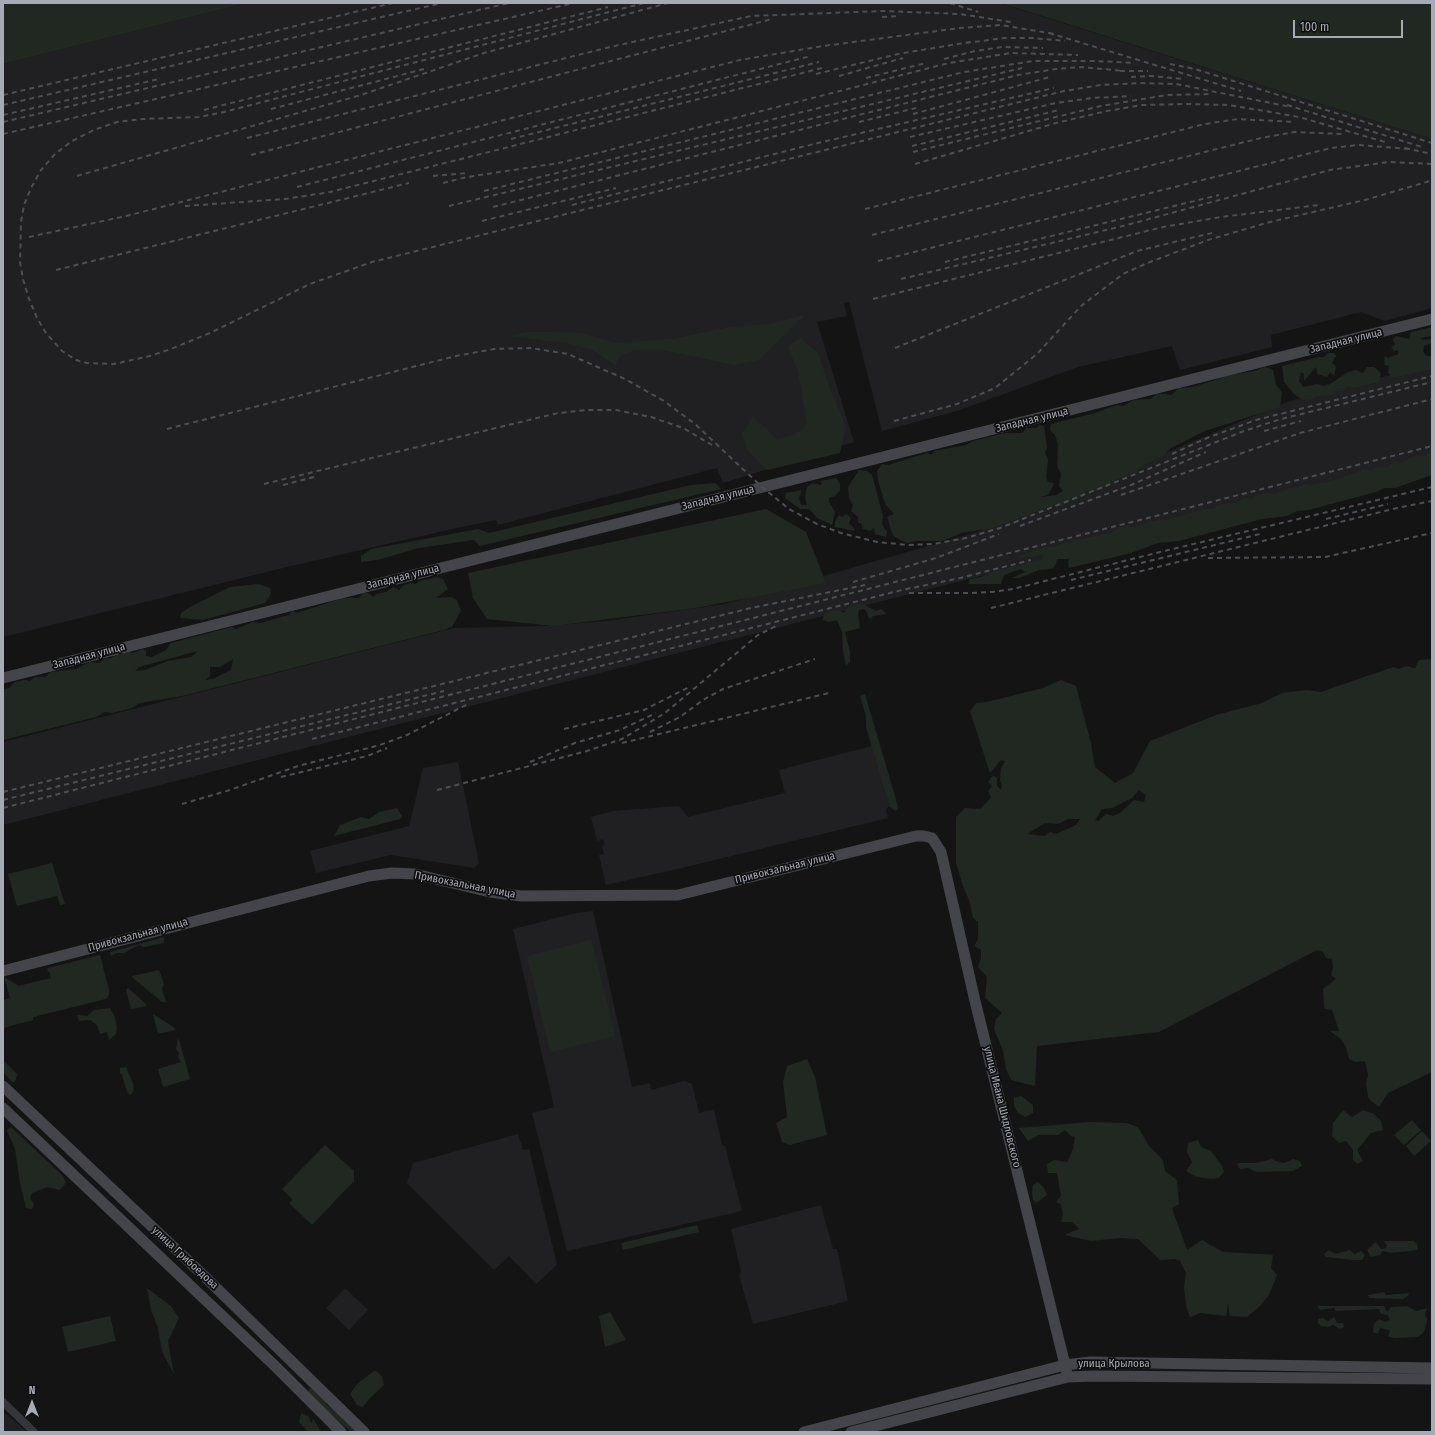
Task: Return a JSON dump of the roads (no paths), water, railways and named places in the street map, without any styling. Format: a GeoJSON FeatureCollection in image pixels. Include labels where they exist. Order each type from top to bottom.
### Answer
{"type":"FeatureCollection","features":[{"type":"Feature","properties":{"kind":"street","name":"Западная улица"},"geometry":{"type":"LineString","coordinates":[[3,678],[1432,319]]}},
{"type":"Feature","properties":{"kind":"street","name":"Привокзальная улица"},"geometry":{"type":"LineString","coordinates":[[3,971],[369,876],[392,873],[415,874],[490,892],[521,896],[678,895],[916,836],[932,838]]}},
{"type":"Feature","properties":{"kind":"street","name":"улица Ивана Шидловского"},"geometry":{"type":"LineString","coordinates":[[932,838],[941,852],[975,1001],[1068,1377]]}},
{"type":"Feature","properties":{"kind":"street","name":"улица Грибоедова"},"geometry":{"type":"LineString","coordinates":[[3,1086],[210,1282],[364,1432]]}},
{"type":"Feature","properties":{"kind":"street","name":"улица Грибоедова"},"geometry":{"type":"LineString","coordinates":[[3,1108],[274,1365],[341,1432]]}},
{"type":"Feature","properties":{"kind":"street","name":"улица Крылова"},"geometry":{"type":"LineString","coordinates":[[804,1432],[1065,1365],[1090,1362],[1432,1368]]}},
{"type":"Feature","properties":{"kind":"street","name":"улица Крылова"},"geometry":{"type":"LineString","coordinates":[[851,1432],[1068,1377],[1432,1379]]}},
{"type":"Feature","properties":{"kind":"street"},"geometry":{"type":"LineString","coordinates":[[3,1402],[34,1432]]}},
{"type":"Feature","properties":{"kind":"railway"},"geometry":{"type":"LineString","coordinates":[[3,95],[393,3]]}},
{"type":"Feature","properties":{"kind":"railway"},"geometry":{"type":"LineString","coordinates":[[3,105],[442,3]]}},
{"type":"Feature","properties":{"kind":"railway"},"geometry":{"type":"LineString","coordinates":[[3,122],[509,3]]}},
{"type":"Feature","properties":{"kind":"railway"},"geometry":{"type":"LineString","coordinates":[[3,134],[574,3]]}},
{"type":"Feature","properties":{"kind":"railway"},"geometry":{"type":"LineString","coordinates":[[644,3],[220,113],[199,117],[142,119],[117,122],[94,130],[72,141],[55,154],[41,170],[24,205],[21,222],[20,262],[29,299],[37,318],[46,333],[62,351],[76,360],[87,363],[114,364],[150,356],[171,349],[210,333],[310,284],[372,262],[1064,91],[1101,85],[1140,83],[1176,84],[1291,107]]}},
{"type":"Feature","properties":{"kind":"railway"},"geometry":{"type":"LineString","coordinates":[[77,176],[361,95],[484,53],[668,3]]}},
{"type":"Feature","properties":{"kind":"railway"},"geometry":{"type":"LineString","coordinates":[[950,3],[978,12]]}},
{"type":"Feature","properties":{"kind":"railway"},"geometry":{"type":"LineString","coordinates":[[204,110],[608,7]]}},
{"type":"Feature","properties":{"kind":"railway"},"geometry":{"type":"LineString","coordinates":[[247,138],[610,47],[751,16],[883,11],[960,14],[1011,22]]}},
{"type":"Feature","properties":{"kind":"railway"},"geometry":{"type":"LineString","coordinates":[[882,17],[898,16]]}},
{"type":"Feature","properties":{"kind":"railway"},"geometry":{"type":"LineString","coordinates":[[251,155],[772,19]]}},
{"type":"Feature","properties":{"kind":"railway"},"geometry":{"type":"LineString","coordinates":[[29,237],[126,216],[740,60],[823,46],[960,28],[1001,25],[1055,34]]}},
{"type":"Feature","properties":{"kind":"railway"},"geometry":{"type":"LineString","coordinates":[[1049,33],[1241,91]]}},
{"type":"Feature","properties":{"kind":"railway"},"geometry":{"type":"LineString","coordinates":[[966,43],[1004,38],[1033,38],[1065,41]]}},
{"type":"Feature","properties":{"kind":"railway"},"geometry":{"type":"LineString","coordinates":[[816,74],[898,54],[970,42]]}},
{"type":"Feature","properties":{"kind":"railway"},"geometry":{"type":"LineString","coordinates":[[944,59],[975,51],[1002,47],[1043,48]]}},
{"type":"Feature","properties":{"kind":"railway"},"geometry":{"type":"LineString","coordinates":[[443,183],[467,177],[559,163],[949,63],[1011,53],[1078,55]]}},
{"type":"Feature","properties":{"kind":"railway"},"geometry":{"type":"LineString","coordinates":[[297,187],[811,56]]}},
{"type":"Feature","properties":{"kind":"railway"},"geometry":{"type":"LineString","coordinates":[[839,76],[903,58]]}},
{"type":"Feature","properties":{"kind":"railway"},"geometry":{"type":"LineString","coordinates":[[484,191],[964,72],[1033,61],[1096,61],[1134,63]]}},
{"type":"Feature","properties":{"kind":"railway"},"geometry":{"type":"LineString","coordinates":[[511,139],[819,62]]}},
{"type":"Feature","properties":{"kind":"railway"},"geometry":{"type":"LineString","coordinates":[[866,78],[926,63]]}},
{"type":"Feature","properties":{"kind":"railway"},"geometry":{"type":"LineString","coordinates":[[1170,64],[1195,69],[1432,143]]}},
{"type":"Feature","properties":{"kind":"railway"},"geometry":{"type":"LineString","coordinates":[[493,207],[1018,75],[1081,67],[1124,71]]}},
{"type":"Feature","properties":{"kind":"railway"},"geometry":{"type":"LineString","coordinates":[[185,206],[285,199],[330,192],[822,68]]}},
{"type":"Feature","properties":{"kind":"railway"},"geometry":{"type":"LineString","coordinates":[[449,206],[1022,68]]}},
{"type":"Feature","properties":{"kind":"railway"},"geometry":{"type":"LineString","coordinates":[[271,109],[424,69]]}},
{"type":"Feature","properties":{"kind":"railway"},"geometry":{"type":"LineString","coordinates":[[1120,71],[1148,71]]}},
{"type":"Feature","properties":{"kind":"railway"},"geometry":{"type":"LineString","coordinates":[[1131,77],[1151,76],[1183,79]]}},
{"type":"Feature","properties":{"kind":"railway"},"geometry":{"type":"LineString","coordinates":[[913,114],[1050,77]]}},
{"type":"Feature","properties":{"kind":"railway"},"geometry":{"type":"LineString","coordinates":[[3,115],[159,79]]}},
{"type":"Feature","properties":{"kind":"railway"},"geometry":{"type":"LineString","coordinates":[[572,205],[818,143],[1054,88]]}},
{"type":"Feature","properties":{"kind":"railway"},"geometry":{"type":"LineString","coordinates":[[913,152],[1101,106],[1167,95],[1209,94]]}},
{"type":"Feature","properties":{"kind":"railway"},"geometry":{"type":"LineString","coordinates":[[910,137],[1056,103],[1092,98],[1131,96]]}},
{"type":"Feature","properties":{"kind":"railway"},"geometry":{"type":"LineString","coordinates":[[915,164],[1056,123],[1107,111],[1142,105],[1228,105],[1299,117],[1385,142]]}},
{"type":"Feature","properties":{"kind":"railway"},"geometry":{"type":"LineString","coordinates":[[1287,105],[1422,147]]}},
{"type":"Feature","properties":{"kind":"railway"},"geometry":{"type":"LineString","coordinates":[[859,122],[920,107]]}},
{"type":"Feature","properties":{"kind":"railway"},"geometry":{"type":"LineString","coordinates":[[912,146],[1059,110]]}},
{"type":"Feature","properties":{"kind":"railway"},"geometry":{"type":"LineString","coordinates":[[865,209],[1205,124],[1238,119],[1295,122]]}},
{"type":"Feature","properties":{"kind":"railway"},"geometry":{"type":"LineString","coordinates":[[872,235],[1261,138],[1294,132],[1342,134]]}},
{"type":"Feature","properties":{"kind":"railway"},"geometry":{"type":"LineString","coordinates":[[878,261],[1331,148],[1358,145],[1410,149]]}},
{"type":"Feature","properties":{"kind":"railway"},"geometry":{"type":"LineString","coordinates":[[1405,148],[1432,154]]}},
{"type":"Feature","properties":{"kind":"railway"},"geometry":{"type":"LineString","coordinates":[[901,279],[1127,225],[1330,170],[1389,162],[1432,164]]}},
{"type":"Feature","properties":{"kind":"railway"},"geometry":{"type":"LineString","coordinates":[[433,176],[467,173]]}},
{"type":"Feature","properties":{"kind":"railway"},"geometry":{"type":"LineString","coordinates":[[894,421],[957,404],[995,388],[1037,354],[1081,306],[1123,274],[1145,264],[1208,240],[1270,222],[1365,200],[1430,181]]}},
{"type":"Feature","properties":{"kind":"railway"},"geometry":{"type":"LineString","coordinates":[[56,270],[409,183]]}},
{"type":"Feature","properties":{"kind":"railway"},"geometry":{"type":"LineString","coordinates":[[482,221],[616,188]]}},
{"type":"Feature","properties":{"kind":"railway"},"geometry":{"type":"LineString","coordinates":[[945,262],[1219,195]]}},
{"type":"Feature","properties":{"kind":"railway"},"geometry":{"type":"LineString","coordinates":[[873,299],[1163,227],[1221,217],[1319,205]]}},
{"type":"Feature","properties":{"kind":"railway"},"geometry":{"type":"LineString","coordinates":[[895,348],[1137,251],[1216,232]]}},
{"type":"Feature","properties":{"kind":"railway"},"geometry":{"type":"LineString","coordinates":[[167,429],[456,356],[494,349],[531,348],[568,354],[625,379],[664,401],[695,424],[762,487],[789,509],[817,524],[841,533],[877,542],[908,545],[933,544],[966,538],[1000,528],[1244,431],[1281,419],[1432,382]]}},
{"type":"Feature","properties":{"kind":"railway"},"geometry":{"type":"LineString","coordinates":[[1172,454],[1207,438],[1256,420],[1432,376]]}},
{"type":"Feature","properties":{"kind":"railway"},"geometry":{"type":"LineString","coordinates":[[1121,495],[1300,433],[1432,399]]}},
{"type":"Feature","properties":{"kind":"railway"},"geometry":{"type":"LineString","coordinates":[[264,484],[558,413],[588,410],[616,410],[651,417],[683,428],[712,445]]}},
{"type":"Feature","properties":{"kind":"railway"},"geometry":{"type":"LineString","coordinates":[[1264,431],[1301,421]]}},
{"type":"Feature","properties":{"kind":"railway"},"geometry":{"type":"LineString","coordinates":[[3,808],[1432,446]]}},
{"type":"Feature","properties":{"kind":"railway"},"geometry":{"type":"LineString","coordinates":[[1020,526],[1131,485],[1206,452]]}},
{"type":"Feature","properties":{"kind":"railway"},"geometry":{"type":"LineString","coordinates":[[283,485],[314,477]]}},
{"type":"Feature","properties":{"kind":"railway"},"geometry":{"type":"LineString","coordinates":[[909,593],[970,593],[1013,589],[1432,487]]}},
{"type":"Feature","properties":{"kind":"railway"},"geometry":{"type":"LineString","coordinates":[[991,608],[1397,508],[1432,501]]}},
{"type":"Feature","properties":{"kind":"railway"},"geometry":{"type":"LineString","coordinates":[[1326,519],[1388,504]]}},
{"type":"Feature","properties":{"kind":"railway"},"geometry":{"type":"LineString","coordinates":[[1208,558],[1325,557],[1432,533]]}},
{"type":"Feature","properties":{"kind":"railway"},"geometry":{"type":"LineString","coordinates":[[853,582],[936,558],[999,534]]}},
{"type":"Feature","properties":{"kind":"railway"},"geometry":{"type":"LineString","coordinates":[[1071,580],[1260,534]]}},
{"type":"Feature","properties":{"kind":"railway"},"geometry":{"type":"LineString","coordinates":[[312,739],[902,590],[960,578],[1031,560]]}},
{"type":"Feature","properties":{"kind":"railway"},"geometry":{"type":"LineString","coordinates":[[3,792],[751,608],[865,585]]}},
{"type":"Feature","properties":{"kind":"railway"},"geometry":{"type":"LineString","coordinates":[[437,790],[587,751],[622,739],[665,713],[758,635],[778,625]]}},
{"type":"Feature","properties":{"kind":"railway"},"geometry":{"type":"LineString","coordinates":[[650,732],[680,717],[703,700],[723,689],[815,659]]}},
{"type":"Feature","properties":{"kind":"railway"},"geometry":{"type":"LineString","coordinates":[[564,729],[644,710],[689,687]]}},
{"type":"Feature","properties":{"kind":"railway"},"geometry":{"type":"LineString","coordinates":[[3,800],[444,691]]}},
{"type":"Feature","properties":{"kind":"railway"},"geometry":{"type":"LineString","coordinates":[[622,743],[829,693]]}},
{"type":"Feature","properties":{"kind":"railway"},"geometry":{"type":"LineString","coordinates":[[182,804],[230,790],[298,766],[380,745],[407,735],[468,704]]}},
{"type":"Feature","properties":{"kind":"railway"},"geometry":{"type":"LineString","coordinates":[[530,762],[575,743],[620,730],[656,713]]}},
{"type":"Feature","properties":{"kind":"railway"},"geometry":{"type":"LineString","coordinates":[[281,777],[367,756],[387,748]]}}]}
